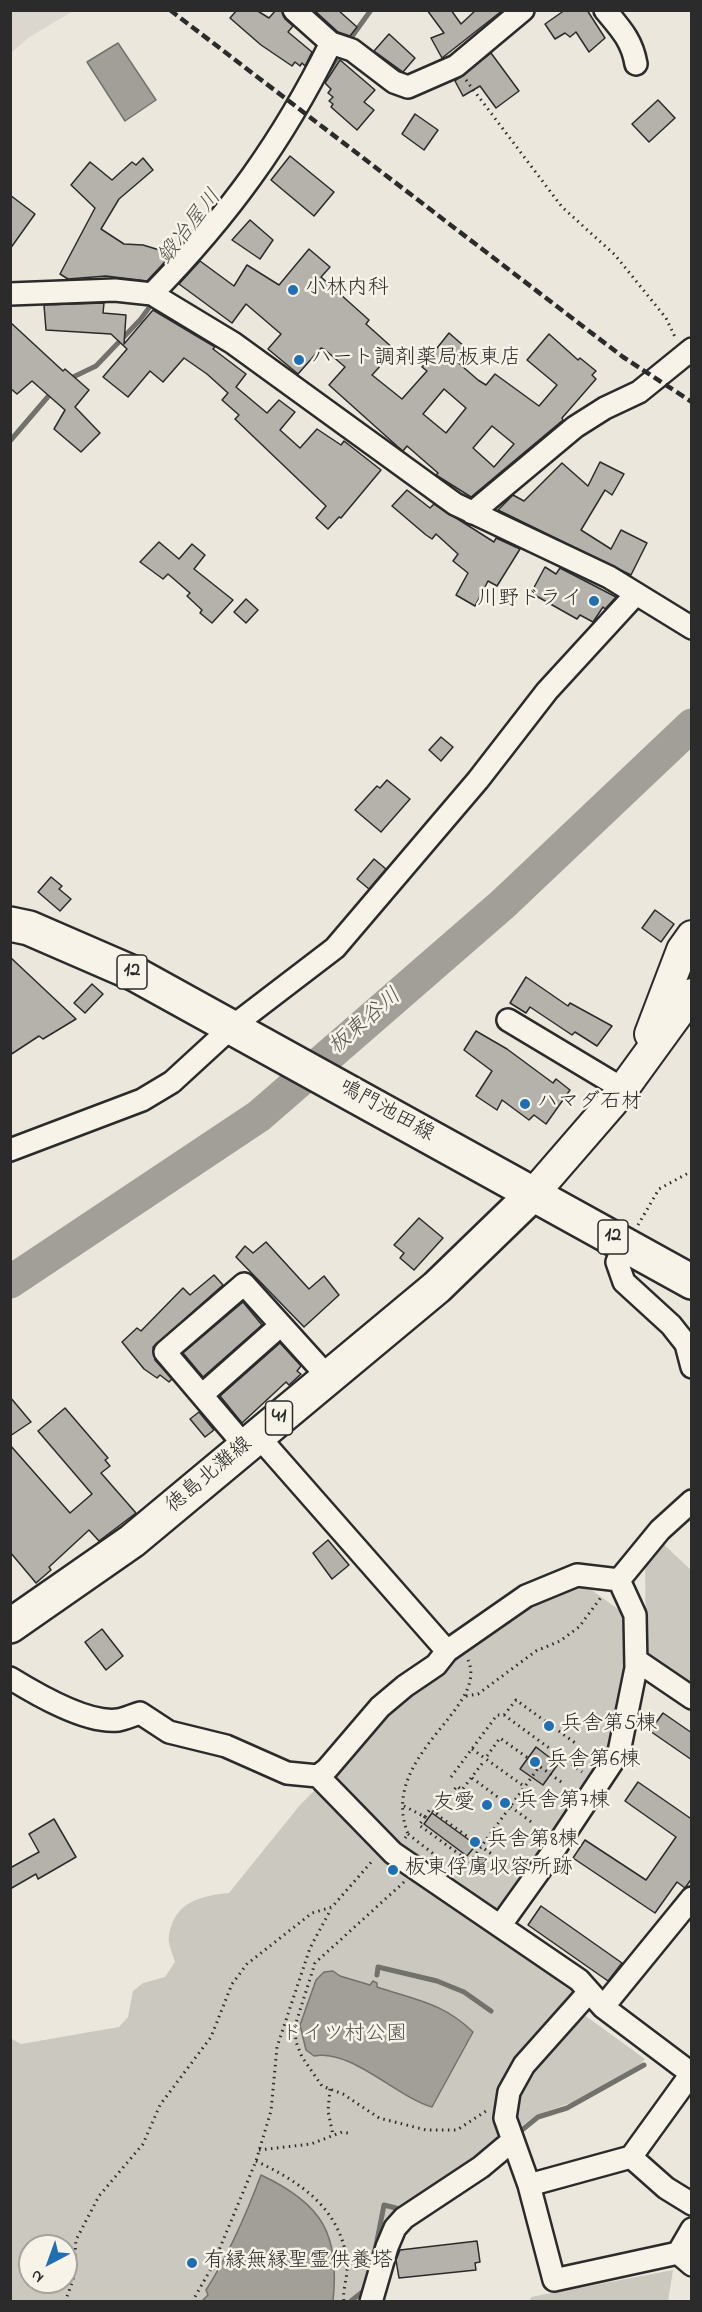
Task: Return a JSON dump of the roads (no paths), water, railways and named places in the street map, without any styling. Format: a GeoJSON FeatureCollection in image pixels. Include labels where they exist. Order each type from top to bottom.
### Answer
{"type":"FeatureCollection","features":[{"type":"Feature","properties":{"kind":"main road","name":"鳴門池田線"},"geometry":{"type":"LineString","coordinates":[[10,924],[29,928],[135,974],[692,1282]]}},
{"type":"Feature","properties":{"kind":"main road"},"geometry":{"type":"LineString","coordinates":[[629,1080],[682,950],[692,936]]}},
{"type":"Feature","properties":{"kind":"main road"},"geometry":{"type":"LineString","coordinates":[[534,1193],[629,1080],[692,994]]}},
{"type":"Feature","properties":{"kind":"main road"},"geometry":{"type":"LineString","coordinates":[[629,1080],[692,1026]]}},
{"type":"Feature","properties":{"kind":"main road","name":"徳島北灘線"},"geometry":{"type":"LineString","coordinates":[[10,1626],[132,1541],[437,1287],[534,1193]]}},
{"type":"Feature","properties":{"kind":"street"},"geometry":{"type":"LineString","coordinates":[[294,10],[331,44],[352,50],[394,82],[408,87],[456,66],[523,10]]}},
{"type":"Feature","properties":{"kind":"street"},"geometry":{"type":"LineString","coordinates":[[605,10],[628,37],[633,47],[636,64]]}},
{"type":"Feature","properties":{"kind":"street"},"geometry":{"type":"LineString","coordinates":[[152,294],[195,249],[242,194],[303,99],[331,44]]}},
{"type":"Feature","properties":{"kind":"street"},"geometry":{"type":"LineString","coordinates":[[10,294],[115,290],[152,294],[233,343],[421,482],[472,513],[609,578],[692,628]]}},
{"type":"Feature","properties":{"kind":"street"},"geometry":{"type":"LineString","coordinates":[[472,513],[575,427],[605,408],[639,392],[688,352]]}},
{"type":"Feature","properties":{"kind":"street"},"geometry":{"type":"LineString","coordinates":[[10,1150],[142,1100],[172,1082],[240,1031],[335,948],[478,780],[547,691],[642,597]]}},
{"type":"Feature","properties":{"kind":"street"},"geometry":{"type":"LineString","coordinates":[[508,1020],[629,1080]]}},
{"type":"Feature","properties":{"kind":"street"},"geometry":{"type":"LineString","coordinates":[[625,1244],[617,1262],[624,1281],[671,1325],[686,1344],[692,1367]]}},
{"type":"Feature","properties":{"kind":"street"},"geometry":{"type":"LineString","coordinates":[[328,1377],[244,1284],[165,1352],[202,1395],[252,1441],[452,1648]]}},
{"type":"Feature","properties":{"kind":"street"},"geometry":{"type":"LineString","coordinates":[[202,1395],[281,1325]]}},
{"type":"Feature","properties":{"kind":"street"},"geometry":{"type":"LineString","coordinates":[[619,1580],[660,1530],[692,1501]]}},
{"type":"Feature","properties":{"kind":"street"},"geometry":{"type":"LineString","coordinates":[[318,1776],[327,1769],[380,1707],[405,1686],[436,1665],[452,1648],[526,1596],[545,1586],[577,1575],[619,1580]]}},
{"type":"Feature","properties":{"kind":"street"},"geometry":{"type":"LineString","coordinates":[[500,1926],[619,1752],[636,1660],[634,1615],[619,1580]]}},
{"type":"Feature","properties":{"kind":"street"},"geometry":{"type":"LineString","coordinates":[[636,1660],[692,1698]]}},
{"type":"Feature","properties":{"kind":"street"},"geometry":{"type":"LineString","coordinates":[[10,1678],[38,1695],[94,1718],[117,1720],[140,1713],[169,1732],[226,1746],[287,1773],[318,1776],[389,1849],[579,1980],[596,2000],[691,2074],[632,2157],[529,2185]]}},
{"type":"Feature","properties":{"kind":"street"},"geometry":{"type":"LineString","coordinates":[[692,1898],[596,2000],[524,2065],[509,2092],[505,2118],[529,2185],[554,2280],[685,2259],[692,2229]]}},
{"type":"Feature","properties":{"kind":"street"},"geometry":{"type":"LineString","coordinates":[[371,2301],[395,2228],[404,2218],[481,2166],[512,2141]]}},
{"type":"Feature","properties":{"kind":"street"},"geometry":{"type":"LineString","coordinates":[[632,2157],[666,2188],[692,2205]]}},
{"type":"Feature","properties":{"kind":"waterway","name":"鍛冶屋川"},"geometry":{"type":"LineString","coordinates":[[348,42],[371,10]]}},
{"type":"Feature","properties":{"kind":"waterway","name":"鍛冶屋川"},"geometry":{"type":"LineString","coordinates":[[328,72],[341,52]]}},
{"type":"Feature","properties":{"kind":"waterway","name":"鍛冶屋川"},"geometry":{"type":"LineString","coordinates":[[69,379],[96,366],[140,320],[154,301]]}},
{"type":"Feature","properties":{"kind":"waterway","name":"鍛冶屋川"},"geometry":{"type":"LineString","coordinates":[[10,441],[52,392]]}},
{"type":"Feature","properties":{"kind":"waterway","name":"板東谷川"},"geometry":{"type":"LineString","coordinates":[[10,1282],[259,1116],[503,904],[692,725]]}},
{"type":"Feature","properties":{"kind":"waterway"},"geometry":{"type":"LineString","coordinates":[[377,1975],[378,1967],[437,1981],[464,1992],[491,2011]]}},
{"type":"Feature","properties":{"kind":"waterway"},"geometry":{"type":"LineString","coordinates":[[522,2130],[538,2117],[567,2108],[644,2065]]}},
{"type":"Feature","properties":{"kind":"waterway"},"geometry":{"type":"LineString","coordinates":[[375,2251],[384,2205],[396,2208]]}},
{"type":"Feature","properties":{"kind":"waterway"},"geometry":{"type":"LineString","coordinates":[[351,2301],[366,2289]]}},
{"type":"Feature","properties":{"kind":"railway"},"geometry":{"type":"LineString","coordinates":[[170,10],[623,357],[692,402]]}},
{"type":"Feature","properties":{"kind":"place","name":"小林内科"},"geometry":{"type":"Point","coordinates":[293,290]}},
{"type":"Feature","properties":{"kind":"place","name":"ハート調剤薬局板東店"},"geometry":{"type":"Point","coordinates":[299,360]}},
{"type":"Feature","properties":{"kind":"place","name":"川野ドライ"},"geometry":{"type":"Point","coordinates":[594,601]}},
{"type":"Feature","properties":{"kind":"place","name":"ハマダ石材"},"geometry":{"type":"Point","coordinates":[525,1104]}},
{"type":"Feature","properties":{"kind":"place","name":"兵舎第5棟"},"geometry":{"type":"Point","coordinates":[549,1726]}},
{"type":"Feature","properties":{"kind":"place","name":"兵舎第6棟"},"geometry":{"type":"Point","coordinates":[535,1762]}},
{"type":"Feature","properties":{"kind":"place","name":"兵舎第7棟"},"geometry":{"type":"Point","coordinates":[505,1803]}},
{"type":"Feature","properties":{"kind":"place","name":"友愛"},"geometry":{"type":"Point","coordinates":[487,1805]}},
{"type":"Feature","properties":{"kind":"place","name":"兵舎第8棟"},"geometry":{"type":"Point","coordinates":[475,1842]}},
{"type":"Feature","properties":{"kind":"place","name":"板東俘虜収容所跡"},"geometry":{"type":"Point","coordinates":[393,1870]}},
{"type":"Feature","properties":{"kind":"place","name":"有縁無縁聖霊供養塔"},"geometry":{"type":"Point","coordinates":[192,2263]}},
{"type":"Feature","properties":{"kind":"park label","name":"ドイツ村公園"},"geometry":{"type":"Point","coordinates":[344,2036]}}]}
